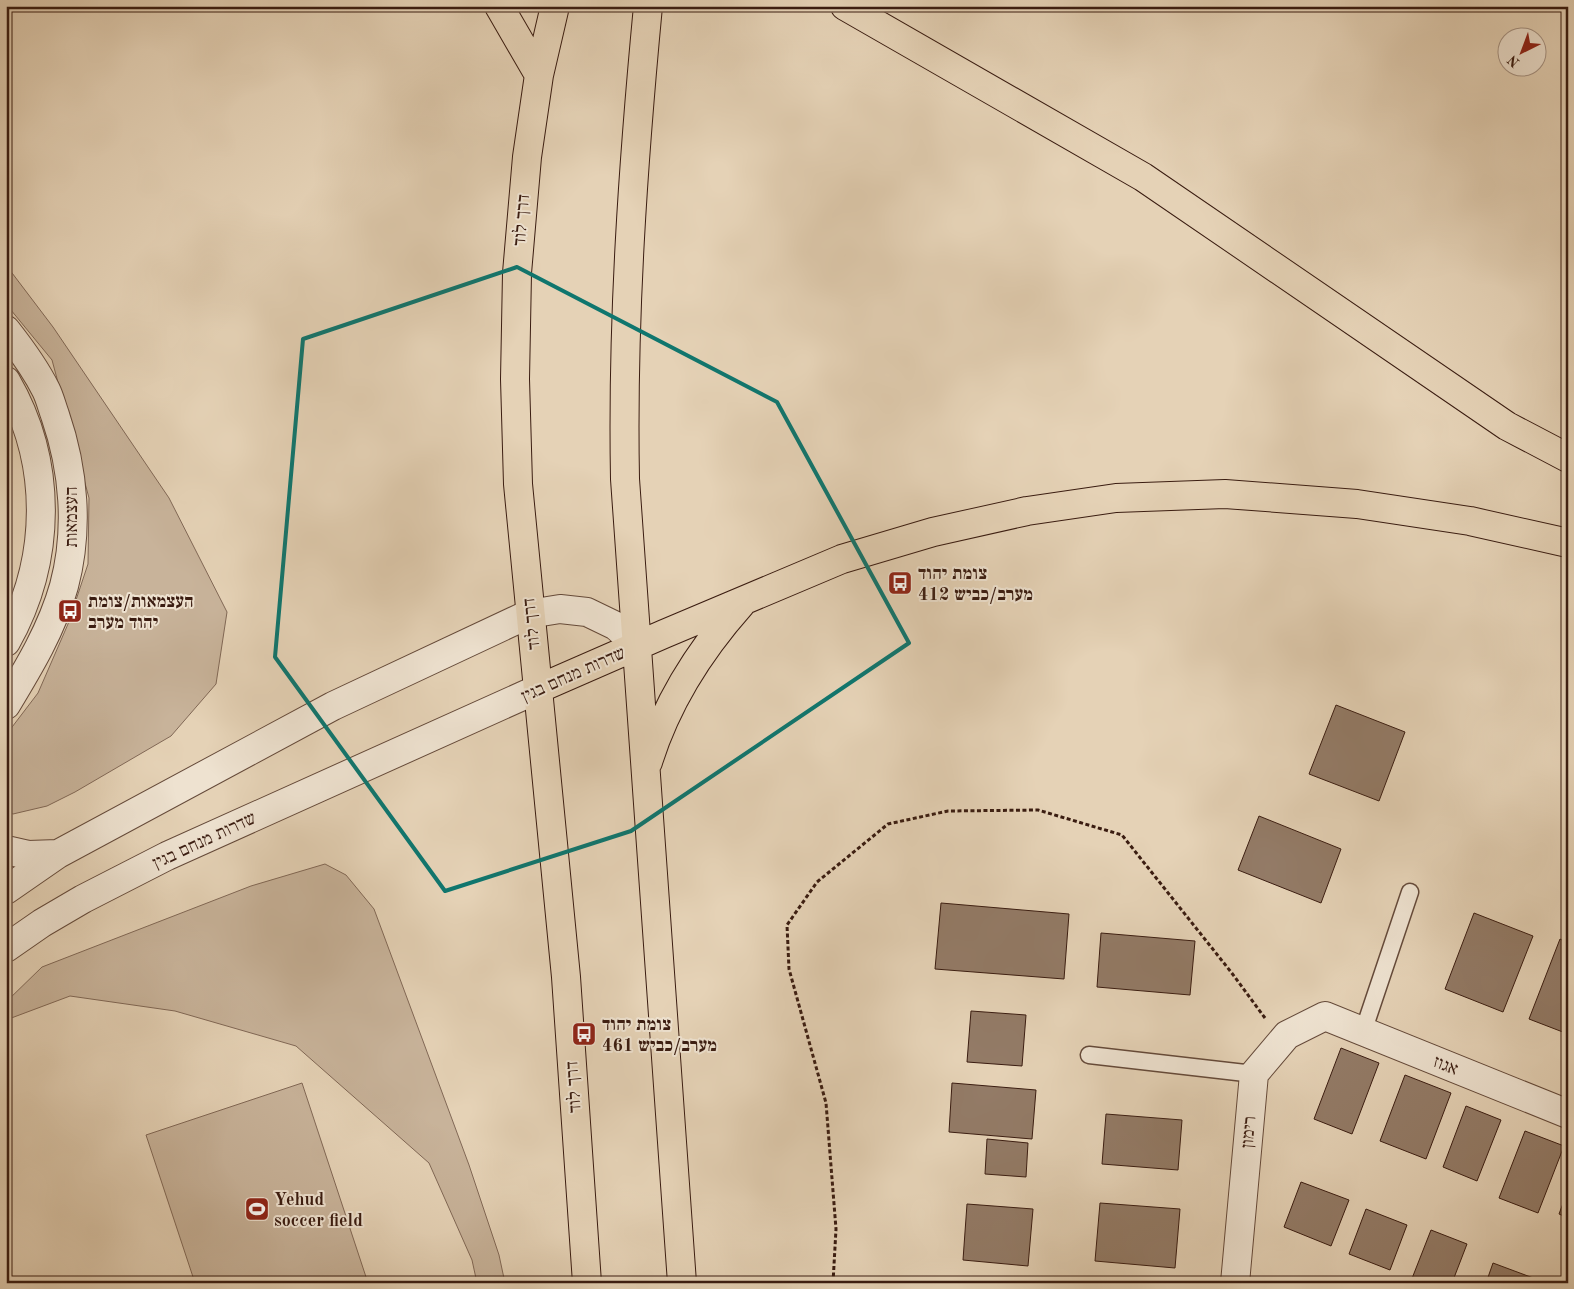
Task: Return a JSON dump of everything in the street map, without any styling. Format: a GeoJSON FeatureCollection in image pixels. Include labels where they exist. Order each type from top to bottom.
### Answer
{"type":"FeatureCollection","features":[{"type":"Feature","properties":{"kind":"main road"},"geometry":{"type":"LineString","coordinates":[[499,6],[539,75]]}},
{"type":"Feature","properties":{"kind":"main road","name":"דרך לוד"},"geometry":{"type":"LineString","coordinates":[[555,6],[539,75],[527,157],[518,263],[515,379],[518,484],[529,614],[566,977],[587,1283]]}},
{"type":"Feature","properties":{"kind":"main road"},"geometry":{"type":"LineString","coordinates":[[648,6],[636,133],[630,232],[624,409],[625,479],[628,544],[637,645],[682,1283]]}},
{"type":"Feature","properties":{"kind":"main road"},"geometry":{"type":"LineString","coordinates":[[845,6],[1143,177],[1507,426],[1568,458]]}},
{"type":"Feature","properties":{"kind":"main road"},"geometry":{"type":"LineString","coordinates":[[637,645],[842,559],[933,532],[1028,511],[1116,498],[1225,494],[1357,504],[1470,521],[1568,543]]}},
{"type":"Feature","properties":{"kind":"main road"},"geometry":{"type":"LineString","coordinates":[[646,771],[656,738],[680,691],[714,637],[744,600]]}},
{"type":"Feature","properties":{"kind":"main road","name":"שדרות מנחם בגין"},"geometry":{"type":"LineString","coordinates":[[538,689],[637,645]]}},
{"type":"Feature","properties":{"kind":"street","name":"העצמאות"},"geometry":{"type":"LineString","coordinates":[[6,330],[28,358],[49,398],[60,429],[70,472],[73,516],[72,552],[63,588],[48,629],[6,705]]}},
{"type":"Feature","properties":{"kind":"street"},"geometry":{"type":"LineString","coordinates":[[6,381],[14,394],[27,425],[37,462],[41,495],[37,562],[27,595],[6,642]]}},
{"type":"Feature","properties":{"kind":"street","name":"שדרות מנחם בגין"},"geometry":{"type":"LineString","coordinates":[[6,890],[58,854],[333,706],[529,614],[560,609],[588,612],[616,626],[637,645]]}},
{"type":"Feature","properties":{"kind":"street","name":"שדרות מנחם בגין"},"geometry":{"type":"LineString","coordinates":[[6,948],[42,923],[83,899],[167,856],[538,689]]}},
{"type":"Feature","properties":{"kind":"street"},"geometry":{"type":"LineString","coordinates":[[6,850],[28,855],[58,854]]}},
{"type":"Feature","properties":{"kind":"street","name":"אגוז"},"geometry":{"type":"LineString","coordinates":[[1281,1041],[1287,1035],[1324,1016],[1568,1114]]}},
{"type":"Feature","properties":{"kind":"street"},"geometry":{"type":"LineString","coordinates":[[1254,1074],[1281,1041]]}},
{"type":"Feature","properties":{"kind":"street","name":"רימון"},"geometry":{"type":"LineString","coordinates":[[1234,1283],[1254,1074]]}},
{"type":"Feature","properties":{"kind":"lane"},"geometry":{"type":"LineString","coordinates":[[1363,1032],[1410,892]]}},
{"type":"Feature","properties":{"kind":"lane"},"geometry":{"type":"LineString","coordinates":[[1089,1055],[1254,1074]]}},
{"type":"Feature","properties":{"kind":"path"},"geometry":{"type":"LineString","coordinates":[[833,1283],[836,1229],[826,1103],[789,969],[787,925],[817,882],[888,824],[948,811],[1038,810],[1122,835],[1231,972],[1281,1041]]}},
{"type":"Feature","properties":{"kind":"highlighted area"},"geometry":{"type":"Polygon","coordinates":[[[517,267],[777,402],[909,643],[631,831],[445,891],[275,657],[303,339],[517,267]]]}},
{"type":"Feature","properties":{"kind":"shaded area"},"geometry":{"type":"Polygon","coordinates":[[[6,265],[53,327],[169,498],[227,612],[216,684],[171,736],[75,792],[47,806],[13,814],[6,811],[6,735],[38,693],[68,624],[88,564],[89,498],[52,360],[6,304],[6,265]]]}},
{"type":"Feature","properties":{"kind":"shaded area"},"geometry":{"type":"Polygon","coordinates":[[[325,864],[346,875],[374,909],[469,1165],[499,1255],[505,1283],[477,1283],[472,1260],[429,1163],[296,1046],[175,1011],[70,996],[6,1020],[6,1002],[42,967],[251,886],[325,864]]]}},
{"type":"Feature","properties":{"kind":"shaded area","name":"Yehud soccer field"},"geometry":{"type":"Polygon","coordinates":[[[302,1083],[368,1283],[195,1283],[146,1135],[302,1083]]]}},
{"type":"Feature","properties":{"kind":"building"},"geometry":{"type":"Polygon","coordinates":[[[1336,705],[1405,732],[1379,801],[1309,774],[1336,705]]]}},
{"type":"Feature","properties":{"kind":"building"},"geometry":{"type":"Polygon","coordinates":[[[1259,816],[1341,849],[1321,903],[1238,870],[1259,816]]]}},
{"type":"Feature","properties":{"kind":"building"},"geometry":{"type":"Polygon","coordinates":[[[941,903],[1069,914],[1064,979],[935,969],[941,903]]]}},
{"type":"Feature","properties":{"kind":"building"},"geometry":{"type":"Polygon","coordinates":[[[1474,913],[1533,936],[1503,1012],[1445,989],[1474,913]]]}},
{"type":"Feature","properties":{"kind":"building"},"geometry":{"type":"Polygon","coordinates":[[[1101,933],[1195,941],[1190,995],[1097,987],[1101,933]]]}},
{"type":"Feature","properties":{"kind":"building"},"geometry":{"type":"Polygon","coordinates":[[[1560,939],[1568,943],[1568,1034],[1529,1019],[1560,939]]]}},
{"type":"Feature","properties":{"kind":"building"},"geometry":{"type":"Polygon","coordinates":[[[971,1011],[1026,1015],[1022,1066],[967,1062],[971,1011]]]}},
{"type":"Feature","properties":{"kind":"building"},"geometry":{"type":"Polygon","coordinates":[[[1341,1048],[1379,1063],[1352,1134],[1314,1119],[1341,1048]]]}},
{"type":"Feature","properties":{"kind":"building"},"geometry":{"type":"Polygon","coordinates":[[[1405,1075],[1451,1093],[1426,1159],[1380,1141],[1405,1075]]]}},
{"type":"Feature","properties":{"kind":"building"},"geometry":{"type":"Polygon","coordinates":[[[952,1083],[1036,1090],[1032,1139],[949,1132],[952,1083]]]}},
{"type":"Feature","properties":{"kind":"building"},"geometry":{"type":"Polygon","coordinates":[[[1466,1106],[1501,1120],[1477,1181],[1443,1167],[1466,1106]]]}},
{"type":"Feature","properties":{"kind":"building"},"geometry":{"type":"Polygon","coordinates":[[[1106,1114],[1182,1120],[1178,1170],[1102,1164],[1106,1114]]]}},
{"type":"Feature","properties":{"kind":"building"},"geometry":{"type":"Polygon","coordinates":[[[1525,1131],[1564,1146],[1538,1213],[1499,1198],[1525,1131]]]}},
{"type":"Feature","properties":{"kind":"building"},"geometry":{"type":"Polygon","coordinates":[[[987,1139],[1028,1143],[1026,1177],[985,1174],[987,1139]]]}},
{"type":"Feature","properties":{"kind":"building"},"geometry":{"type":"Polygon","coordinates":[[[1301,1182],[1349,1200],[1331,1246],[1284,1227],[1301,1182]]]}},
{"type":"Feature","properties":{"kind":"building"},"geometry":{"type":"Polygon","coordinates":[[[1568,1190],[1568,1218],[1559,1214],[1568,1190]]]}},
{"type":"Feature","properties":{"kind":"building"},"geometry":{"type":"Polygon","coordinates":[[[1100,1203],[1180,1209],[1175,1268],[1095,1261],[1100,1203]]]}},
{"type":"Feature","properties":{"kind":"building"},"geometry":{"type":"Polygon","coordinates":[[[967,1204],[1033,1209],[1028,1266],[963,1260],[967,1204]]]}},
{"type":"Feature","properties":{"kind":"building"},"geometry":{"type":"Polygon","coordinates":[[[1366,1209],[1407,1225],[1390,1270],[1349,1254],[1366,1209]]]}},
{"type":"Feature","properties":{"kind":"building"},"geometry":{"type":"Polygon","coordinates":[[[1431,1230],[1467,1244],[1452,1283],[1415,1283],[1411,1281],[1431,1230]]]}},
{"type":"Feature","properties":{"kind":"building"},"geometry":{"type":"Polygon","coordinates":[[[1493,1263],[1544,1282],[1486,1283],[1493,1263]]]}},
{"type":"Feature","properties":{"kind":"place","name":"צומת יהוד מערב/כביש 412"},"geometry":{"type":"Point","coordinates":[900,583]}},
{"type":"Feature","properties":{"kind":"place","name":"העצמאות/צומת יהוד מערב"},"geometry":{"type":"Point","coordinates":[70,611]}},
{"type":"Feature","properties":{"kind":"place","name":"צומת יהוד מערב/כביש 461"},"geometry":{"type":"Point","coordinates":[584,1034]}},
{"type":"Feature","properties":{"kind":"place","name":"Yehud soccer field"},"geometry":{"type":"Point","coordinates":[257,1209]}}]}
